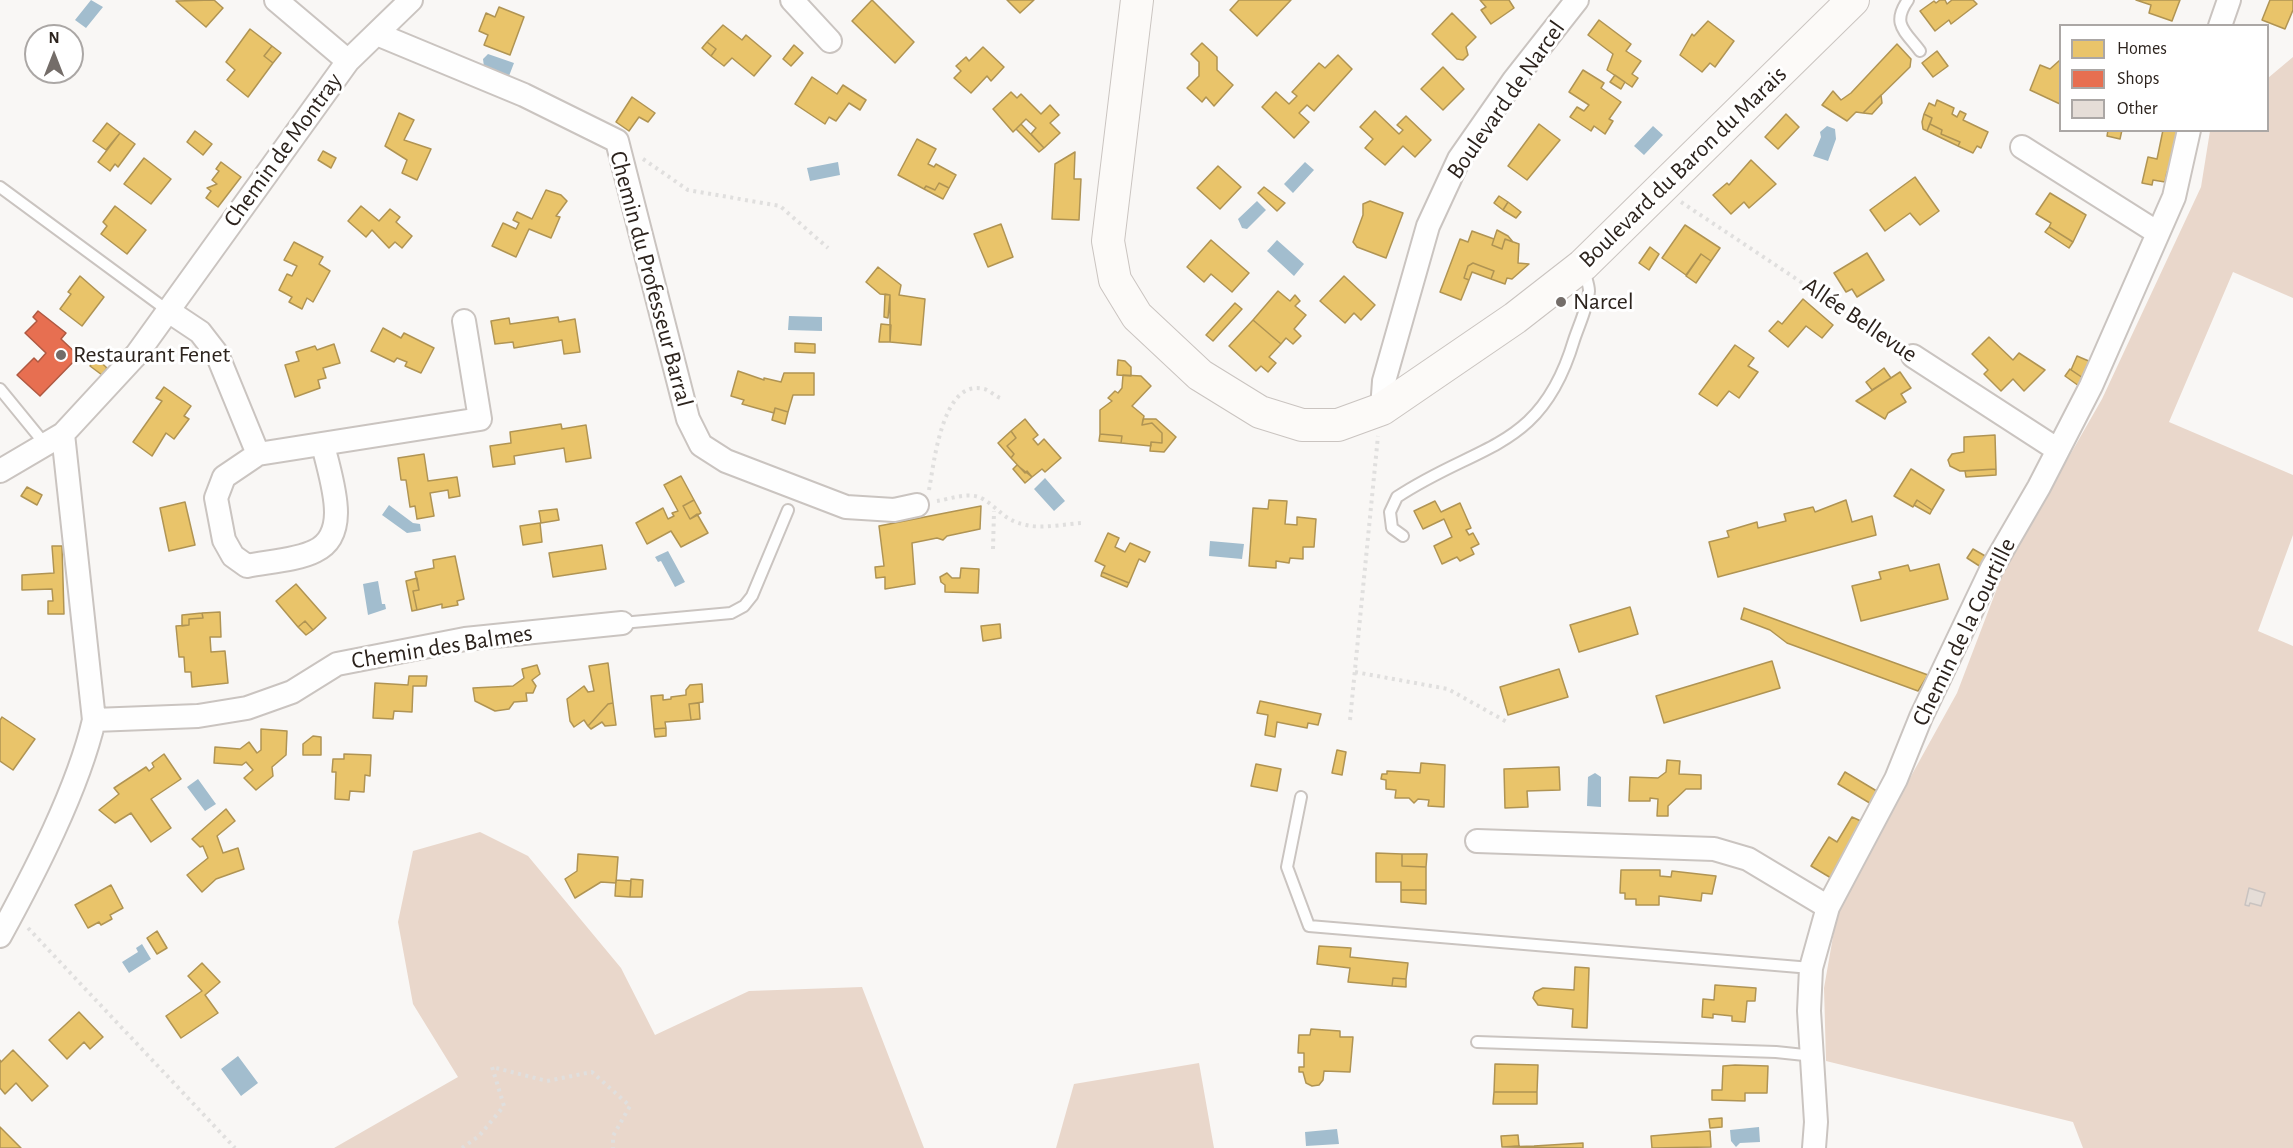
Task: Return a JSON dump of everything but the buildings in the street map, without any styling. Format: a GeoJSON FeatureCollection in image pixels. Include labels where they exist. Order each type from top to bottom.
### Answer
{"type":"FeatureCollection","features":[{"type":"Feature","properties":{"kind":"street"},"geometry":{"type":"LineString","coordinates":[[276,0],[348,61]]}},
{"type":"Feature","properties":{"kind":"street","name":"Chemin de Montray"},"geometry":{"type":"LineString","coordinates":[[0,471],[54,439],[136,354],[348,61],[411,0]]}},
{"type":"Feature","properties":{"kind":"street"},"geometry":{"type":"LineString","coordinates":[[792,0],[830,40]]}},
{"type":"Feature","properties":{"kind":"street","name":"Boulevard du Baron du Marais"},"geometry":{"type":"LineString","coordinates":[[1137,0],[1108,241],[1115,280],[1137,316],[1200,375],[1260,412],[1302,424],[1329,425],[1338,425],[1378,411],[1515,318],[1583,265],[1853,0]]}},
{"type":"Feature","properties":{"kind":"street","name":"Boulevard de Narcel"},"geometry":{"type":"LineString","coordinates":[[1378,411],[1384,381],[1428,226],[1459,159],[1514,80],[1576,0]]}},
{"type":"Feature","properties":{"kind":"street"},"geometry":{"type":"LineString","coordinates":[[2221,24],[2229,0]]}},
{"type":"Feature","properties":{"kind":"street","name":"Chemin du Professeur Barral"},"geometry":{"type":"LineString","coordinates":[[376,34],[524,95],[617,141],[688,419],[700,445],[726,461],[846,507],[894,510],[917,505]]}},
{"type":"Feature","properties":{"kind":"street","name":"Chemin de la Courtille"},"geometry":{"type":"LineString","coordinates":[[1814,1148],[1816,1122],[1814,1056],[1809,1011],[1811,968],[1828,907],[1896,779],[1921,717],[1992,568],[2091,386],[2174,197],[2189,132]]}},
{"type":"Feature","properties":{"kind":"street"},"geometry":{"type":"LineString","coordinates":[[2022,147],[2158,233]]}},
{"type":"Feature","properties":{"kind":"street"},"geometry":{"type":"LineString","coordinates":[[167,310],[200,332],[217,354],[258,454]]}},
{"type":"Feature","properties":{"kind":"street"},"geometry":{"type":"LineString","coordinates":[[323,444],[336,515],[332,538],[315,551],[247,566],[233,556],[224,540],[216,498],[224,477],[258,454],[480,419],[464,321]]}},
{"type":"Feature","properties":{"kind":"street","name":"Allée Bellevue"},"geometry":{"type":"LineString","coordinates":[[1913,356],[2058,450]]}},
{"type":"Feature","properties":{"kind":"street"},"geometry":{"type":"LineString","coordinates":[[0,936],[82,762],[94,720],[54,439]]}},
{"type":"Feature","properties":{"kind":"street","name":"Chemin des Balmes"},"geometry":{"type":"LineString","coordinates":[[94,720],[198,716],[247,708],[292,692],[337,664],[465,639],[622,623]]}},
{"type":"Feature","properties":{"kind":"street"},"geometry":{"type":"LineString","coordinates":[[1477,841],[1714,849],[1748,859],[1828,907]]}},
{"type":"Feature","properties":{"kind":"lane"},"geometry":{"type":"LineString","coordinates":[[1908,0],[1899,12],[1900,25],[1920,51]]}},
{"type":"Feature","properties":{"kind":"lane"},"geometry":{"type":"LineString","coordinates":[[0,187],[167,310]]}},
{"type":"Feature","properties":{"kind":"lane"},"geometry":{"type":"LineString","coordinates":[[1403,536],[1392,528],[1390,512],[1397,497],[1413,486],[1494,447],[1527,425],[1547,402],[1568,360],[1589,292],[1583,265]]}},
{"type":"Feature","properties":{"kind":"lane"},"geometry":{"type":"LineString","coordinates":[[0,389],[54,439]]}},
{"type":"Feature","properties":{"kind":"lane"},"geometry":{"type":"LineString","coordinates":[[622,623],[731,613],[744,606],[752,596],[788,510]]}},
{"type":"Feature","properties":{"kind":"lane"},"geometry":{"type":"LineString","coordinates":[[1301,797],[1287,867],[1308,926],[1811,968]]}},
{"type":"Feature","properties":{"kind":"lane"},"geometry":{"type":"LineString","coordinates":[[1477,1042],[1776,1052],[1814,1056]]}},
{"type":"Feature","properties":{"kind":"path"},"geometry":{"type":"LineString","coordinates":[[617,141],[688,190],[780,206],[828,248]]}},
{"type":"Feature","properties":{"kind":"path","name":"Allée Bellevue"},"geometry":{"type":"LineString","coordinates":[[1662,189],[1913,356]]}},
{"type":"Feature","properties":{"kind":"path"},"geometry":{"type":"LineString","coordinates":[[917,505],[928,491],[943,426],[951,403],[964,391],[983,388],[1000,398]]}},
{"type":"Feature","properties":{"kind":"path"},"geometry":{"type":"LineString","coordinates":[[1350,720],[1379,435],[1378,411]]}},
{"type":"Feature","properties":{"kind":"path"},"geometry":{"type":"LineString","coordinates":[[917,505],[964,496],[982,498],[994,510],[1012,521],[1029,526],[1082,523]]}},
{"type":"Feature","properties":{"kind":"path"},"geometry":{"type":"LineString","coordinates":[[993,549],[994,510]]}},
{"type":"Feature","properties":{"kind":"path"},"geometry":{"type":"LineString","coordinates":[[1355,672],[1448,688],[1507,722]]}},
{"type":"Feature","properties":{"kind":"path"},"geometry":{"type":"LineString","coordinates":[[13,912],[235,1148]]}},
{"type":"Feature","properties":{"kind":"path"},"geometry":{"type":"LineString","coordinates":[[462,1148],[479,1136],[504,1106],[492,1067],[547,1081],[592,1072],[630,1106],[613,1136],[613,1148]]}},
{"type":"Feature","properties":{"kind":"shaded area"},"geometry":{"type":"Polygon","coordinates":[[[2293,57],[2293,298],[2233,272],[2169,422],[2293,475],[2293,535],[2258,631],[2293,646],[2293,1148],[2083,1148],[2073,1122],[1826,1061],[1824,988],[1838,908],[1957,693],[2004,570],[2102,399],[2201,187],[2210,132],[2269,132],[2269,77],[2293,57]]]}},
{"type":"Feature","properties":{"kind":"shaded area"},"geometry":{"type":"Polygon","coordinates":[[[480,832],[528,856],[621,968],[655,1035],[749,991],[862,987],[924,1148],[334,1148],[458,1077],[413,1004],[398,922],[413,851],[480,832]]]}},
{"type":"Feature","properties":{"kind":"shaded area"},"geometry":{"type":"Polygon","coordinates":[[[1199,1063],[1214,1148],[1056,1148],[1074,1084],[1199,1063]]]}},
{"type":"Feature","properties":{"kind":"water"},"geometry":{"type":"Polygon","coordinates":[[[91,0],[103,7],[86,28],[84,24],[75,20],[91,0]]]}},
{"type":"Feature","properties":{"kind":"water"},"geometry":{"type":"Polygon","coordinates":[[[488,54],[514,63],[509,76],[484,67],[483,59],[488,54]]]}},
{"type":"Feature","properties":{"kind":"water"},"geometry":{"type":"Polygon","coordinates":[[[1653,126],[1663,135],[1644,155],[1634,146],[1653,126]]]}},
{"type":"Feature","properties":{"kind":"water"},"geometry":{"type":"Polygon","coordinates":[[[1827,126],[1835,129],[1836,139],[1828,161],[1813,156],[1821,137],[1820,132],[1827,126]]]}},
{"type":"Feature","properties":{"kind":"water"},"geometry":{"type":"Polygon","coordinates":[[[838,162],[840,175],[810,181],[807,168],[838,162]]]}},
{"type":"Feature","properties":{"kind":"water"},"geometry":{"type":"Polygon","coordinates":[[[1305,162],[1314,170],[1293,193],[1284,184],[1305,162]]]}},
{"type":"Feature","properties":{"kind":"water"},"geometry":{"type":"Polygon","coordinates":[[[1257,201],[1266,210],[1247,229],[1242,228],[1238,219],[1257,201]]]}},
{"type":"Feature","properties":{"kind":"water"},"geometry":{"type":"Polygon","coordinates":[[[1277,240],[1304,264],[1294,276],[1267,251],[1277,240]]]}},
{"type":"Feature","properties":{"kind":"water"},"geometry":{"type":"Polygon","coordinates":[[[789,316],[822,317],[822,331],[788,330],[789,316]]]}},
{"type":"Feature","properties":{"kind":"water"},"geometry":{"type":"Polygon","coordinates":[[[1045,478],[1065,501],[1054,511],[1034,489],[1045,478]]]}},
{"type":"Feature","properties":{"kind":"water"},"geometry":{"type":"Polygon","coordinates":[[[389,505],[413,523],[420,524],[421,531],[407,533],[382,515],[389,505]]]}},
{"type":"Feature","properties":{"kind":"water"},"geometry":{"type":"Polygon","coordinates":[[[1210,541],[1244,544],[1242,559],[1209,556],[1210,541]]]}},
{"type":"Feature","properties":{"kind":"water"},"geometry":{"type":"Polygon","coordinates":[[[668,551],[685,582],[675,587],[661,561],[658,562],[655,557],[668,551]]]}},
{"type":"Feature","properties":{"kind":"water"},"geometry":{"type":"Polygon","coordinates":[[[378,581],[382,604],[385,604],[386,609],[368,615],[363,584],[378,581]]]}},
{"type":"Feature","properties":{"kind":"water"},"geometry":{"type":"Polygon","coordinates":[[[1595,773],[1601,777],[1601,807],[1587,806],[1588,777],[1595,773]]]}},
{"type":"Feature","properties":{"kind":"water"},"geometry":{"type":"Polygon","coordinates":[[[198,779],[216,804],[205,811],[187,787],[198,779]]]}},
{"type":"Feature","properties":{"kind":"water"},"geometry":{"type":"Polygon","coordinates":[[[142,944],[151,959],[129,973],[122,962],[138,952],[136,948],[142,944]]]}},
{"type":"Feature","properties":{"kind":"water"},"geometry":{"type":"Polygon","coordinates":[[[238,1056],[258,1083],[241,1096],[221,1069],[238,1056]]]}},
{"type":"Feature","properties":{"kind":"water"},"geometry":{"type":"Polygon","coordinates":[[[1759,1127],[1760,1142],[1740,1143],[1736,1147],[1731,1141],[1730,1130],[1759,1127]]]}},
{"type":"Feature","properties":{"kind":"water"},"geometry":{"type":"Polygon","coordinates":[[[1337,1129],[1339,1144],[1306,1146],[1305,1132],[1337,1129]]]}},
{"type":"Feature","properties":{"kind":"place","name":"Narcel"},"geometry":{"type":"Point","coordinates":[1561,302]}},
{"type":"Feature","properties":{"kind":"place","name":"Restaurant Fenet"},"geometry":{"type":"Point","coordinates":[61,355]}}]}
